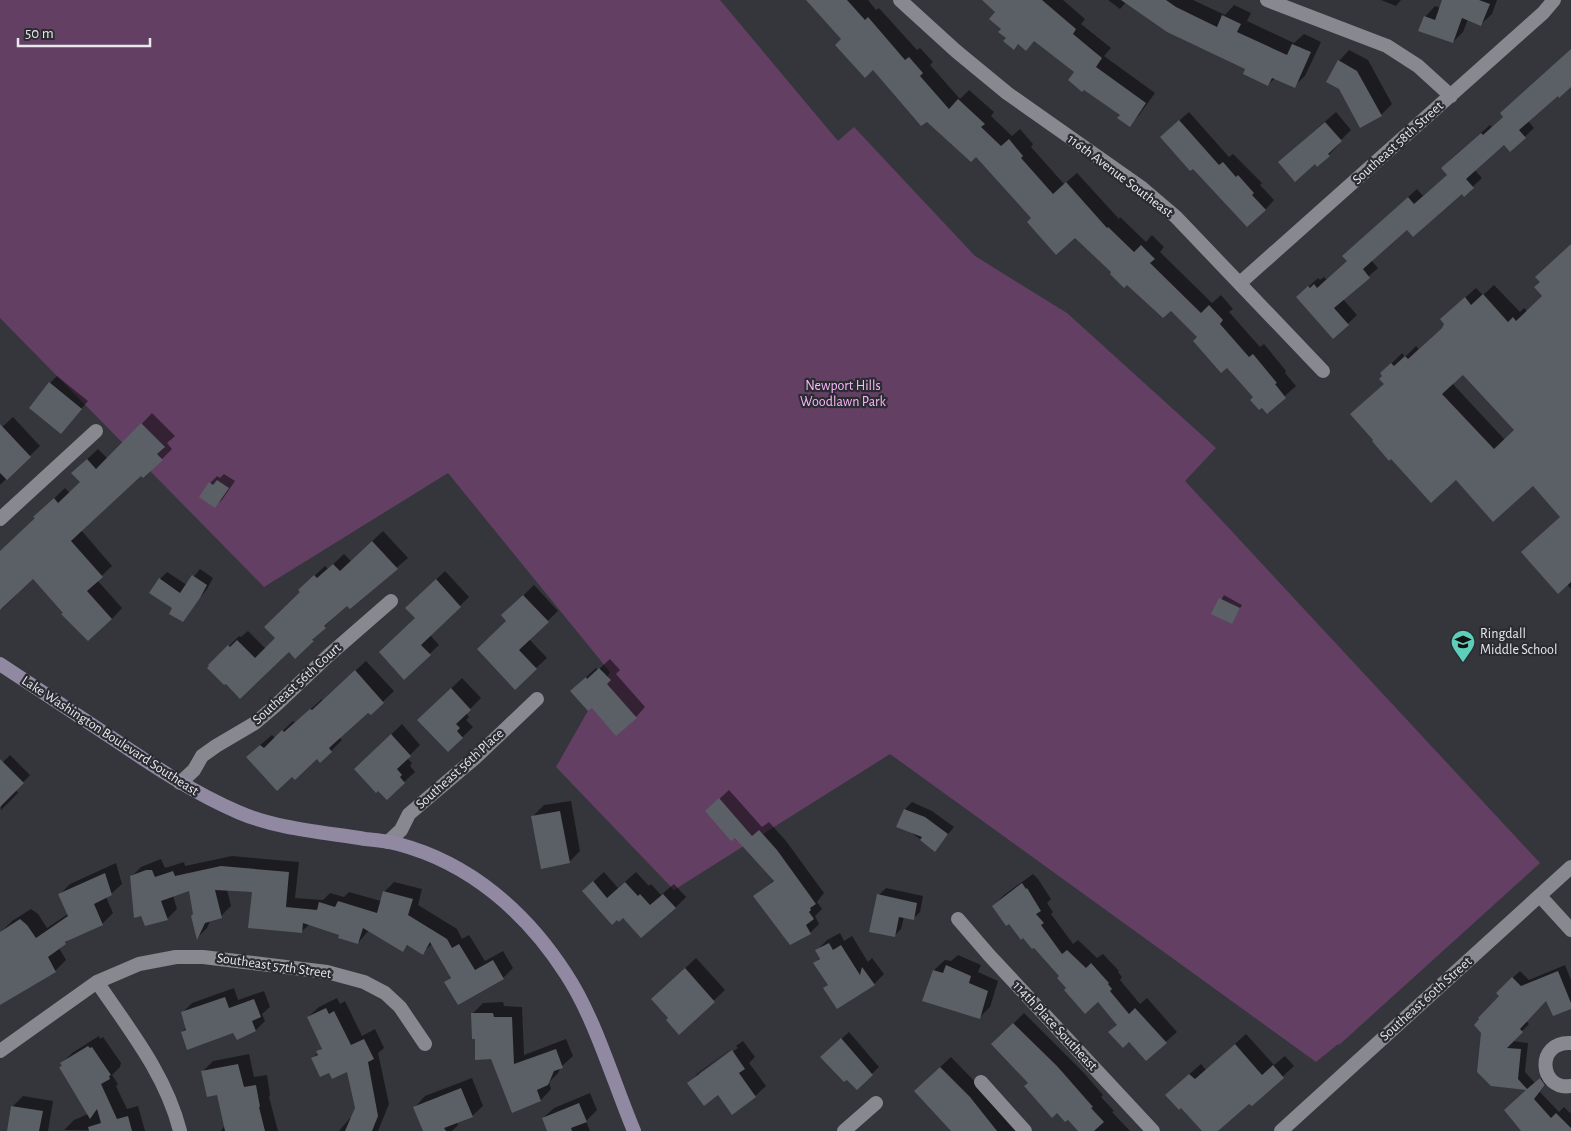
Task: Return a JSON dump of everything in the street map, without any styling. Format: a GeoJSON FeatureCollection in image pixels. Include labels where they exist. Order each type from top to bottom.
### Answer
{"type":"FeatureCollection","features":[{"type":"Feature","properties":{"kind":"main road","name":"Lake Washington Boulevard Southeast"},"geometry":{"type":"LineString","coordinates":[[0,664],[180,783],[239,813],[271,823],[397,844],[436,857],[469,874],[509,905],[534,932],[566,974],[590,1020],[634,1131]]}},
{"type":"Feature","properties":{"kind":"street","name":"116th Avenue Southeast"},"geometry":{"type":"LineString","coordinates":[[900,0],[956,51],[1007,93],[1142,188],[1176,217],[1322,371]]}},
{"type":"Feature","properties":{"kind":"street"},"geometry":{"type":"LineString","coordinates":[[1267,0],[1387,46],[1418,66],[1451,96]]}},
{"type":"Feature","properties":{"kind":"street","name":"Southeast 58th Street"},"geometry":{"type":"LineString","coordinates":[[1240,283],[1451,96],[1543,13],[1554,0]]}},
{"type":"Feature","properties":{"kind":"street"},"geometry":{"type":"LineString","coordinates":[[0,519],[96,431]]}},
{"type":"Feature","properties":{"kind":"street","name":"Southeast 56th Court"},"geometry":{"type":"LineString","coordinates":[[180,783],[194,770],[202,756],[255,723],[391,601]]}},
{"type":"Feature","properties":{"kind":"street","name":"Southeast 56th Place"},"geometry":{"type":"LineString","coordinates":[[388,842],[401,830],[410,814],[475,758],[537,699]]}},
{"type":"Feature","properties":{"kind":"street","name":"Southeast 60th Street"},"geometry":{"type":"LineString","coordinates":[[1281,1131],[1571,867]]}},
{"type":"Feature","properties":{"kind":"street"},"geometry":{"type":"LineString","coordinates":[[1540,896],[1571,930]]}},
{"type":"Feature","properties":{"kind":"street","name":"114th Place Southeast"},"geometry":{"type":"LineString","coordinates":[[958,919],[989,955],[1153,1131]]}},
{"type":"Feature","properties":{"kind":"street","name":"Southeast 57th Street"},"geometry":{"type":"LineString","coordinates":[[0,1051],[97,982],[139,964],[176,957],[203,957],[327,972],[364,982],[386,993],[400,1007],[425,1044]]}},
{"type":"Feature","properties":{"kind":"street"},"geometry":{"type":"LineString","coordinates":[[97,982],[151,1062],[171,1103],[180,1131]]}},
{"type":"Feature","properties":{"kind":"street"},"geometry":{"type":"LineString","coordinates":[[1571,1043],[1558,1045],[1552,1049],[1547,1055],[1545,1062],[1546,1069],[1553,1082],[1571,1086]]}},
{"type":"Feature","properties":{"kind":"street"},"geometry":{"type":"LineString","coordinates":[[981,1082],[1025,1131]]}},
{"type":"Feature","properties":{"kind":"street"},"geometry":{"type":"LineString","coordinates":[[844,1131],[876,1103]]}},
{"type":"Feature","properties":{"kind":"green space","name":"Newport Hills Woodlawn Park"},"geometry":{"type":"Polygon","coordinates":[[[0,0],[720,0],[838,141],[854,127],[975,256],[1067,313],[1216,448],[1185,481],[1540,863],[1339,1045],[1316,1062],[890,754],[674,890],[556,767],[610,672],[448,473],[264,587],[0,318],[0,0]]]}},
{"type":"Feature","properties":{"kind":"building"},"geometry":{"type":"Polygon","coordinates":[[[806,0],[847,0],[865,20],[868,17],[905,60],[909,57],[923,73],[920,76],[949,109],[958,99],[985,124],[981,127],[1001,146],[1009,139],[1023,156],[1021,158],[1053,194],[1066,182],[1107,228],[1134,252],[1141,245],[1155,259],[1150,263],[1201,313],[1209,305],[1223,320],[1220,324],[1249,357],[1253,354],[1277,383],[1275,384],[1286,398],[1267,414],[1262,408],[1259,410],[1250,400],[1253,397],[1227,368],[1221,373],[1193,341],[1197,337],[1171,311],[1163,318],[1127,285],[1124,288],[1110,274],[1111,272],[1075,238],[1056,255],[1027,222],[1031,218],[976,157],[971,162],[927,122],[921,126],[873,70],[865,78],[835,45],[841,39],[806,0]]]}},
{"type":"Feature","properties":{"kind":"building"},"geometry":{"type":"Polygon","coordinates":[[[982,0],[1042,0],[1076,29],[1073,34],[1102,58],[1096,67],[1146,103],[1130,127],[1117,118],[1120,115],[1084,90],[1082,92],[1068,80],[1074,72],[1034,41],[1026,51],[1018,44],[1014,50],[1003,41],[1006,38],[998,32],[1001,29],[989,19],[995,12],[982,0]]]}},
{"type":"Feature","properties":{"kind":"building"},"geometry":{"type":"Polygon","coordinates":[[[1121,0],[1166,0],[1176,7],[1217,27],[1222,15],[1241,24],[1237,32],[1287,55],[1292,44],[1311,52],[1295,88],[1272,78],[1268,86],[1243,74],[1245,69],[1167,32],[1121,0]]]}},
{"type":"Feature","properties":{"kind":"building"},"geometry":{"type":"Polygon","coordinates":[[[1442,0],[1479,0],[1490,4],[1481,26],[1462,18],[1453,43],[1418,31],[1424,16],[1435,20],[1442,0]]]}},
{"type":"Feature","properties":{"kind":"building"},"geometry":{"type":"Polygon","coordinates":[[[1571,49],[1571,87],[1519,130],[1526,138],[1510,152],[1504,145],[1466,179],[1474,188],[1464,197],[1462,194],[1413,237],[1407,230],[1363,269],[1370,278],[1334,308],[1349,325],[1333,339],[1296,297],[1308,286],[1310,288],[1314,284],[1317,288],[1347,261],[1342,256],[1408,197],[1414,204],[1447,175],[1441,168],[1481,133],[1483,135],[1503,117],[1500,113],[1571,49]]]}},
{"type":"Feature","properties":{"kind":"building"},"geometry":{"type":"Polygon","coordinates":[[[1338,60],[1357,71],[1382,116],[1360,128],[1339,89],[1326,82],[1338,60]]]}},
{"type":"Feature","properties":{"kind":"building"},"geometry":{"type":"Polygon","coordinates":[[[1179,120],[1219,165],[1223,162],[1236,177],[1238,175],[1254,193],[1252,195],[1266,210],[1247,227],[1193,169],[1190,171],[1160,137],[1179,120]]]}},
{"type":"Feature","properties":{"kind":"building"},"geometry":{"type":"Polygon","coordinates":[[[1325,122],[1342,141],[1328,154],[1330,156],[1317,167],[1315,164],[1295,182],[1278,162],[1325,122]]]}},
{"type":"Feature","properties":{"kind":"building"},"geometry":{"type":"Polygon","coordinates":[[[1571,244],[1571,582],[1558,594],[1521,552],[1560,517],[1533,486],[1493,522],[1456,480],[1431,503],[1391,459],[1389,461],[1350,414],[1384,384],[1379,379],[1382,376],[1380,373],[1391,363],[1394,366],[1405,356],[1408,359],[1442,328],[1444,324],[1440,319],[1465,297],[1471,305],[1483,294],[1508,322],[1513,317],[1516,321],[1542,296],[1534,287],[1540,282],[1535,277],[1571,244]],[[1463,375],[1442,394],[1494,449],[1514,430],[1463,375]]]}},
{"type":"Feature","properties":{"kind":"building"},"geometry":{"type":"Polygon","coordinates":[[[49,382],[82,409],[61,434],[29,408],[49,382]]]}},
{"type":"Feature","properties":{"kind":"building"},"geometry":{"type":"Polygon","coordinates":[[[141,423],[165,447],[157,454],[163,460],[143,478],[141,476],[71,541],[103,577],[87,591],[112,619],[88,641],[61,614],[63,613],[33,579],[0,610],[0,551],[54,498],[58,503],[80,482],[71,473],[87,459],[96,469],[141,423]]]}},
{"type":"Feature","properties":{"kind":"building"},"geometry":{"type":"Polygon","coordinates":[[[0,424],[31,457],[7,480],[0,473],[0,424]]]}},
{"type":"Feature","properties":{"kind":"building"},"geometry":{"type":"Polygon","coordinates":[[[217,480],[229,488],[215,508],[199,497],[209,482],[213,485],[217,480]]]}},
{"type":"Feature","properties":{"kind":"building"},"geometry":{"type":"Polygon","coordinates":[[[372,541],[398,569],[350,609],[347,606],[324,626],[326,628],[295,659],[289,652],[240,699],[207,668],[228,645],[230,647],[237,640],[255,658],[275,638],[264,627],[300,592],[298,590],[314,575],[317,578],[333,564],[340,571],[372,541]]]}},
{"type":"Feature","properties":{"kind":"building"},"geometry":{"type":"Polygon","coordinates":[[[192,575],[207,585],[183,622],[169,614],[172,608],[149,593],[159,578],[180,593],[192,575]]]}},
{"type":"Feature","properties":{"kind":"building"},"geometry":{"type":"Polygon","coordinates":[[[436,579],[461,607],[421,645],[431,655],[404,680],[379,652],[415,618],[405,608],[436,579]]]}},
{"type":"Feature","properties":{"kind":"building"},"geometry":{"type":"Polygon","coordinates":[[[523,595],[549,622],[519,650],[537,669],[515,690],[477,649],[506,621],[501,615],[523,595]]]}},
{"type":"Feature","properties":{"kind":"building"},"geometry":{"type":"Polygon","coordinates":[[[1219,598],[1240,608],[1232,624],[1211,614],[1219,598]]]}},
{"type":"Feature","properties":{"kind":"building"},"geometry":{"type":"Polygon","coordinates":[[[599,668],[611,680],[607,684],[637,718],[616,736],[592,708],[588,711],[570,691],[599,668]]]}},
{"type":"Feature","properties":{"kind":"building"},"geometry":{"type":"Polygon","coordinates":[[[355,670],[384,703],[371,715],[368,713],[329,748],[332,752],[320,763],[317,759],[295,780],[292,777],[277,791],[246,757],[260,745],[264,748],[282,730],[284,732],[310,709],[312,710],[355,670]]]}},
{"type":"Feature","properties":{"kind":"building"},"geometry":{"type":"Polygon","coordinates":[[[451,688],[471,710],[456,724],[460,728],[457,731],[463,738],[448,752],[417,720],[451,688]]]}},
{"type":"Feature","properties":{"kind":"building"},"geometry":{"type":"Polygon","coordinates":[[[391,734],[411,756],[397,769],[405,783],[387,800],[378,791],[376,793],[354,769],[391,734]]]}},
{"type":"Feature","properties":{"kind":"building"},"geometry":{"type":"Polygon","coordinates":[[[0,759],[24,783],[0,807],[0,759]]]}},
{"type":"Feature","properties":{"kind":"building"},"geometry":{"type":"Polygon","coordinates":[[[719,798],[752,836],[759,830],[777,850],[816,904],[810,908],[809,912],[814,919],[806,925],[811,934],[790,945],[753,896],[774,881],[735,838],[731,841],[705,811],[719,798]]]}},
{"type":"Feature","properties":{"kind":"building"},"geometry":{"type":"Polygon","coordinates":[[[904,809],[925,817],[948,834],[935,852],[920,840],[922,837],[896,827],[904,809]]]}},
{"type":"Feature","properties":{"kind":"building"},"geometry":{"type":"Polygon","coordinates":[[[560,811],[570,863],[541,869],[531,816],[560,811]]]}},
{"type":"Feature","properties":{"kind":"building"},"geometry":{"type":"Polygon","coordinates":[[[221,866],[289,872],[286,907],[317,910],[319,902],[335,907],[338,901],[377,913],[383,891],[413,899],[408,915],[447,939],[452,948],[459,944],[475,970],[493,960],[504,979],[458,1005],[444,982],[451,978],[430,942],[423,955],[407,945],[403,952],[363,928],[358,944],[338,938],[339,935],[303,923],[302,933],[248,928],[252,892],[215,890],[222,918],[205,923],[197,940],[191,916],[193,914],[189,891],[161,901],[168,920],[145,926],[141,916],[134,918],[130,876],[146,870],[152,870],[155,877],[173,871],[175,876],[221,866]]]}},
{"type":"Feature","properties":{"kind":"building"},"geometry":{"type":"Polygon","coordinates":[[[105,873],[112,895],[94,904],[103,925],[65,942],[66,944],[48,957],[56,972],[0,1005],[0,932],[20,919],[36,938],[68,916],[58,894],[105,873]]]}},
{"type":"Feature","properties":{"kind":"building"},"geometry":{"type":"Polygon","coordinates":[[[593,881],[607,898],[625,882],[638,896],[640,894],[650,905],[663,894],[676,908],[641,938],[623,918],[619,922],[617,920],[612,925],[582,891],[593,881]]]}},
{"type":"Feature","properties":{"kind":"building"},"geometry":{"type":"Polygon","coordinates":[[[1022,883],[1041,911],[1036,914],[1044,923],[1041,925],[1062,954],[1067,950],[1086,968],[1091,963],[1109,983],[1112,989],[1110,991],[1129,1014],[1135,1008],[1167,1043],[1146,1061],[1129,1042],[1123,1048],[1108,1032],[1117,1025],[1098,1002],[1085,1014],[1064,990],[1066,988],[1057,978],[1059,976],[1034,948],[1032,949],[1023,938],[1021,940],[1009,924],[1006,926],[992,906],[1022,883]]]}},
{"type":"Feature","properties":{"kind":"building"},"geometry":{"type":"Polygon","coordinates":[[[877,894],[917,903],[914,920],[899,917],[895,937],[869,932],[877,894]]]}},
{"type":"Feature","properties":{"kind":"building"},"geometry":{"type":"Polygon","coordinates":[[[829,943],[833,950],[841,945],[860,975],[862,967],[875,985],[837,1009],[823,988],[828,985],[813,963],[820,959],[815,950],[829,943]]]}},
{"type":"Feature","properties":{"kind":"building"},"geometry":{"type":"Polygon","coordinates":[[[946,965],[971,976],[969,983],[988,991],[980,1019],[922,1001],[933,970],[943,973],[946,965]]]}},
{"type":"Feature","properties":{"kind":"building"},"geometry":{"type":"Polygon","coordinates":[[[685,968],[715,1002],[679,1035],[666,1020],[668,1018],[651,999],[685,968]]]}},
{"type":"Feature","properties":{"kind":"building"},"geometry":{"type":"Polygon","coordinates":[[[1558,971],[1571,1003],[1571,1009],[1553,1016],[1546,1001],[1520,1029],[1523,1032],[1507,1048],[1521,1049],[1518,1079],[1527,1089],[1540,1078],[1545,1085],[1534,1099],[1551,1118],[1556,1113],[1571,1128],[1571,1131],[1521,1131],[1504,1110],[1526,1090],[1491,1086],[1477,1072],[1481,1033],[1474,1025],[1478,1018],[1499,996],[1496,993],[1512,977],[1521,986],[1558,971]]]}},
{"type":"Feature","properties":{"kind":"building"},"geometry":{"type":"Polygon","coordinates":[[[225,997],[229,1008],[254,999],[261,1017],[252,1021],[256,1031],[237,1040],[233,1033],[187,1050],[181,1032],[186,1030],[181,1012],[225,997]]]}},
{"type":"Feature","properties":{"kind":"building"},"geometry":{"type":"Polygon","coordinates":[[[326,1008],[329,1014],[334,1011],[351,1045],[364,1039],[374,1059],[368,1062],[378,1116],[372,1131],[345,1131],[355,1108],[347,1072],[332,1079],[329,1073],[320,1077],[311,1058],[318,1055],[316,1051],[322,1049],[307,1017],[326,1008]]]}},
{"type":"Feature","properties":{"kind":"building"},"geometry":{"type":"Polygon","coordinates":[[[471,1013],[493,1013],[494,1017],[512,1017],[514,1064],[556,1049],[563,1068],[554,1071],[548,1085],[537,1090],[541,1101],[512,1113],[491,1059],[475,1060],[475,1039],[472,1039],[471,1013]]]}},
{"type":"Feature","properties":{"kind":"building"},"geometry":{"type":"Polygon","coordinates":[[[1013,1023],[1057,1066],[1093,1107],[1091,1108],[1104,1122],[1094,1131],[1078,1131],[1068,1120],[1065,1122],[1057,1113],[1052,1118],[1024,1086],[1028,1083],[991,1044],[1013,1023]]]}},
{"type":"Feature","properties":{"kind":"building"},"geometry":{"type":"Polygon","coordinates":[[[841,1038],[873,1075],[857,1090],[847,1080],[844,1082],[820,1057],[841,1038]]]}},
{"type":"Feature","properties":{"kind":"building"},"geometry":{"type":"Polygon","coordinates":[[[1235,1044],[1262,1075],[1273,1065],[1284,1078],[1252,1106],[1249,1104],[1218,1131],[1202,1131],[1181,1108],[1179,1110],[1165,1095],[1189,1074],[1195,1079],[1235,1044]]]}},
{"type":"Feature","properties":{"kind":"building"},"geometry":{"type":"Polygon","coordinates":[[[88,1046],[92,1047],[111,1075],[109,1076],[110,1079],[101,1084],[117,1119],[128,1116],[132,1131],[89,1131],[88,1127],[101,1123],[97,1109],[90,1119],[59,1067],[62,1066],[60,1063],[88,1046]]]}},
{"type":"Feature","properties":{"kind":"building"},"geometry":{"type":"Polygon","coordinates":[[[732,1050],[745,1069],[739,1073],[756,1097],[732,1115],[718,1095],[704,1106],[687,1083],[732,1050]]]}},
{"type":"Feature","properties":{"kind":"building"},"geometry":{"type":"Polygon","coordinates":[[[238,1064],[244,1087],[256,1085],[265,1131],[225,1131],[217,1095],[207,1097],[201,1071],[238,1064]]]}},
{"type":"Feature","properties":{"kind":"building"},"geometry":{"type":"Polygon","coordinates":[[[940,1067],[970,1097],[997,1131],[951,1131],[914,1091],[940,1067]]]}},
{"type":"Feature","properties":{"kind":"building"},"geometry":{"type":"Polygon","coordinates":[[[461,1088],[473,1117],[444,1128],[446,1131],[423,1131],[413,1107],[461,1088]]]}},
{"type":"Feature","properties":{"kind":"building"},"geometry":{"type":"Polygon","coordinates":[[[579,1103],[587,1122],[571,1128],[572,1131],[547,1131],[542,1118],[579,1103]]]}},
{"type":"Feature","properties":{"kind":"building"},"geometry":{"type":"Polygon","coordinates":[[[11,1106],[43,1111],[39,1131],[7,1131],[11,1106]]]}},
{"type":"Feature","properties":{"kind":"place","name":"Ringdall Middle School"},"geometry":{"type":"Point","coordinates":[1463,663]}}]}
